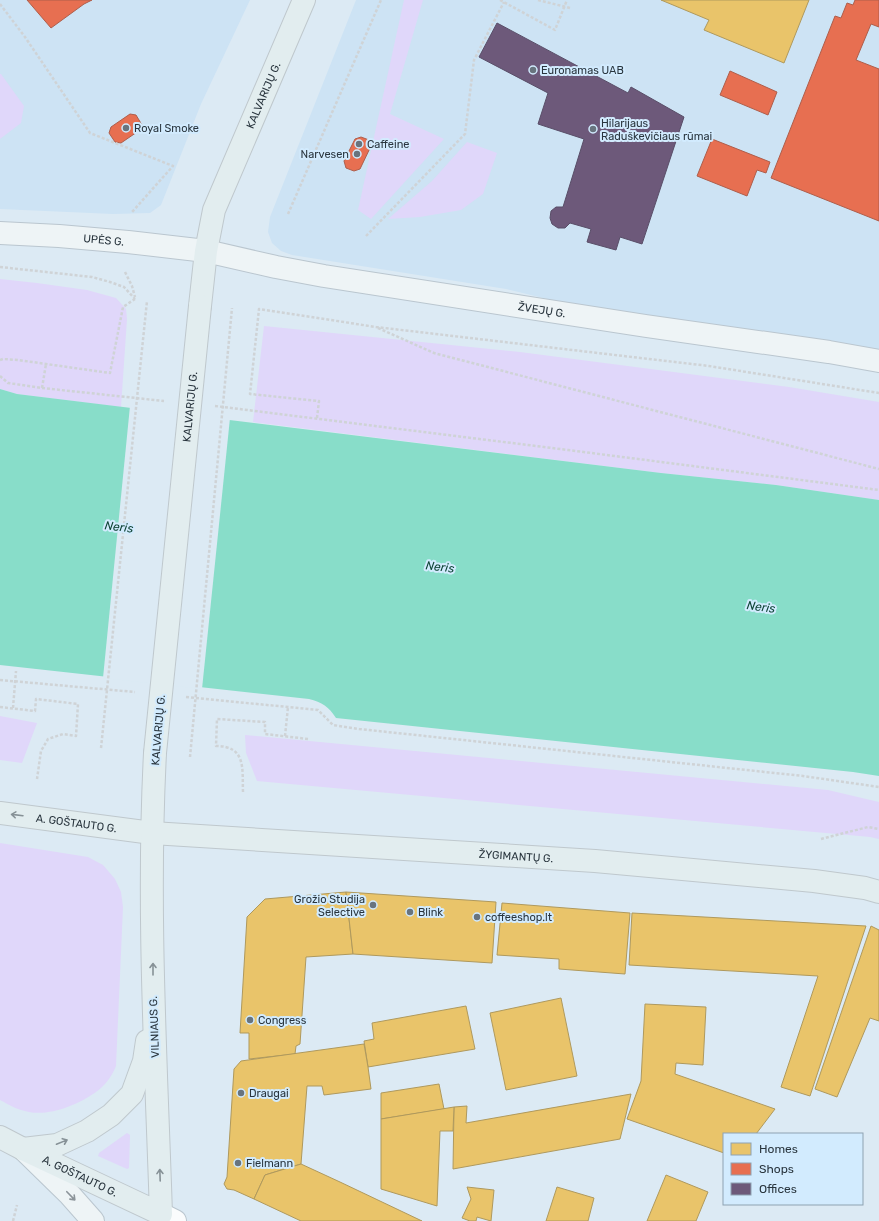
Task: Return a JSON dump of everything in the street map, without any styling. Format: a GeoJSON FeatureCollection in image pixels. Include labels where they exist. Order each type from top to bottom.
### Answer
{"type":"FeatureCollection","features":[{"type":"Feature","properties":{"kind":"main road","name":"KALVARIJŲ G."},"geometry":{"type":"LineString","coordinates":[[152,832],[155,753],[206,251],[214,210],[304,0]]}},
{"type":"Feature","properties":{"kind":"main road","name":"A. GOŠTAUTO G."},"geometry":{"type":"LineString","coordinates":[[0,813],[152,832]]}},
{"type":"Feature","properties":{"kind":"main road","name":"ŽYGIMANTŲ G."},"geometry":{"type":"LineString","coordinates":[[152,832],[595,861],[814,881],[865,888],[879,892]]}},
{"type":"Feature","properties":{"kind":"main road","name":"VILNIAUS G."},"geometry":{"type":"LineString","coordinates":[[152,832],[153,1008],[166,1219]]}},
{"type":"Feature","properties":{"kind":"main road"},"geometry":{"type":"LineString","coordinates":[[24,1149],[57,1145],[87,1132],[111,1115],[132,1094],[144,1061],[153,1008]]}},
{"type":"Feature","properties":{"kind":"main road","name":"A. GOŠTAUTO G."},"geometry":{"type":"LineString","coordinates":[[0,1137],[166,1219]]}},
{"type":"Feature","properties":{"kind":"street","name":"UPĖS G."},"geometry":{"type":"LineString","coordinates":[[0,233],[120,241],[206,251]]}},
{"type":"Feature","properties":{"kind":"street","name":"ŽVEJŲ G."},"geometry":{"type":"LineString","coordinates":[[206,251],[324,276],[646,326],[829,352],[879,361]]}},
{"type":"Feature","properties":{"kind":"street"},"geometry":{"type":"LineString","coordinates":[[24,1149],[70,1195],[93,1221]]}},
{"type":"Feature","properties":{"kind":"path"},"geometry":{"type":"LineString","coordinates":[[288,214],[381,0]]}},
{"type":"Feature","properties":{"kind":"path"},"geometry":{"type":"LineString","coordinates":[[500,0],[555,30],[567,0]]}},
{"type":"Feature","properties":{"kind":"path"},"geometry":{"type":"LineString","coordinates":[[538,0],[570,8]]}},
{"type":"Feature","properties":{"kind":"path"},"geometry":{"type":"LineString","coordinates":[[366,236],[465,134],[474,60],[504,2]]}},
{"type":"Feature","properties":{"kind":"path"},"geometry":{"type":"LineString","coordinates":[[0,4],[90,133],[173,166],[132,212]]}},
{"type":"Feature","properties":{"kind":"path"},"geometry":{"type":"LineString","coordinates":[[0,267],[86,277],[110,282],[124,287],[135,299]]}},
{"type":"Feature","properties":{"kind":"path"},"geometry":{"type":"LineString","coordinates":[[125,272],[132,286],[135,299]]}},
{"type":"Feature","properties":{"kind":"path"},"geometry":{"type":"LineString","coordinates":[[0,360],[3,359],[46,364],[110,373],[123,307],[135,299]]}},
{"type":"Feature","properties":{"kind":"path"},"geometry":{"type":"LineString","coordinates":[[101,748],[147,301]]}},
{"type":"Feature","properties":{"kind":"path"},"geometry":{"type":"LineString","coordinates":[[190,757],[232,308]]}},
{"type":"Feature","properties":{"kind":"path"},"geometry":{"type":"LineString","coordinates":[[317,418],[319,401],[250,394],[259,309],[376,326],[709,366],[879,393]]}},
{"type":"Feature","properties":{"kind":"path"},"geometry":{"type":"LineString","coordinates":[[376,326],[434,353],[879,469]]}},
{"type":"Feature","properties":{"kind":"path"},"geometry":{"type":"LineString","coordinates":[[42,388],[46,364]]}},
{"type":"Feature","properties":{"kind":"path"},"geometry":{"type":"LineString","coordinates":[[0,376],[8,383],[169,402]]}},
{"type":"Feature","properties":{"kind":"path"},"geometry":{"type":"LineString","coordinates":[[209,406],[317,418],[879,490]]}},
{"type":"Feature","properties":{"kind":"path"},"geometry":{"type":"LineString","coordinates":[[13,708],[16,671]]}},
{"type":"Feature","properties":{"kind":"path"},"geometry":{"type":"LineString","coordinates":[[0,680],[140,693]]}},
{"type":"Feature","properties":{"kind":"path"},"geometry":{"type":"LineString","coordinates":[[179,696],[318,710],[333,725],[359,729],[795,776],[879,787]]}},
{"type":"Feature","properties":{"kind":"path"},"geometry":{"type":"LineString","coordinates":[[0,707],[35,711],[36,699],[78,704],[76,736],[63,734],[48,739],[41,751],[37,779]]}},
{"type":"Feature","properties":{"kind":"path"},"geometry":{"type":"LineString","coordinates":[[285,736],[288,707]]}},
{"type":"Feature","properties":{"kind":"path"},"geometry":{"type":"LineString","coordinates":[[243,792],[242,761],[240,756],[234,750],[224,746],[216,746],[217,719],[265,722],[265,734],[308,739]]}},
{"type":"Feature","properties":{"kind":"path"},"geometry":{"type":"LineString","coordinates":[[821,839],[868,827],[879,828]]}},
{"type":"Feature","properties":{"kind":"path"},"geometry":{"type":"LineString","coordinates":[[13,1221],[17,1205]]}},
{"type":"Feature","properties":{"kind":"shaded area"},"geometry":{"type":"Polygon","coordinates":[[[0,0],[250,0],[201,104],[161,205],[150,213],[113,214],[0,209],[0,0]]]}},
{"type":"Feature","properties":{"kind":"shaded area"},"geometry":{"type":"Polygon","coordinates":[[[356,0],[879,0],[879,352],[585,308],[506,289],[292,255],[281,251],[272,243],[268,232],[270,217],[356,0]]]}},
{"type":"Feature","properties":{"kind":"shaded area"},"geometry":{"type":"Polygon","coordinates":[[[404,0],[423,0],[390,114],[444,139],[371,219],[358,210],[404,0]]]}},
{"type":"Feature","properties":{"kind":"shaded area"},"geometry":{"type":"Polygon","coordinates":[[[0,74],[24,106],[21,123],[0,139],[0,74]]]}},
{"type":"Feature","properties":{"kind":"shaded area"},"geometry":{"type":"Polygon","coordinates":[[[467,142],[497,153],[483,194],[461,210],[420,217],[388,219],[432,181],[467,142]]]}},
{"type":"Feature","properties":{"kind":"shaded area"},"geometry":{"type":"Polygon","coordinates":[[[0,279],[87,290],[116,298],[126,309],[127,319],[121,407],[17,394],[0,389],[0,279]]]}},
{"type":"Feature","properties":{"kind":"shaded area"},"geometry":{"type":"Polygon","coordinates":[[[264,326],[520,352],[789,387],[879,402],[879,500],[776,485],[661,473],[253,422],[264,326]]]}},
{"type":"Feature","properties":{"kind":"shaded area"},"geometry":{"type":"Polygon","coordinates":[[[0,716],[37,723],[22,763],[0,760],[0,716]]]}},
{"type":"Feature","properties":{"kind":"shaded area"},"geometry":{"type":"Polygon","coordinates":[[[245,735],[828,790],[879,802],[879,839],[257,781],[246,753],[245,735]]]}},
{"type":"Feature","properties":{"kind":"shaded area"},"geometry":{"type":"Polygon","coordinates":[[[0,843],[88,857],[103,865],[115,879],[121,892],[123,907],[116,1066],[108,1080],[96,1092],[81,1101],[55,1111],[37,1113],[29,1112],[17,1109],[0,1100],[0,843]]]}},
{"type":"Feature","properties":{"kind":"shaded area"},"geometry":{"type":"Polygon","coordinates":[[[127,1133],[130,1135],[129,1168],[127,1169],[98,1156],[99,1153],[127,1133]]]}},
{"type":"Feature","properties":{"kind":"water","name":"Neris"},"geometry":{"type":"Polygon","coordinates":[[[0,389],[17,394],[661,473],[776,485],[879,500],[879,776],[853,772],[336,718],[325,706],[309,699],[0,665],[0,389]]]}},
{"type":"Feature","properties":{"kind":"pier"},"geometry":{"type":"Polygon","coordinates":[[[130,406],[230,418],[202,689],[103,678],[130,406]]]}},
{"type":"Feature","properties":{"kind":"building: Homes"},"geometry":{"type":"Polygon","coordinates":[[[661,0],[809,0],[784,63],[704,30],[709,20],[661,0]]]}},
{"type":"Feature","properties":{"kind":"building: Homes"},"geometry":{"type":"Polygon","coordinates":[[[346,892],[353,954],[306,957],[300,1044],[296,1046],[295,1054],[249,1059],[249,1033],[240,1033],[247,917],[265,899],[346,892]]]}},
{"type":"Feature","properties":{"kind":"building: Homes"},"geometry":{"type":"Polygon","coordinates":[[[346,892],[496,902],[492,963],[353,954],[346,892]]]}},
{"type":"Feature","properties":{"kind":"building: Homes"},"geometry":{"type":"Polygon","coordinates":[[[502,903],[630,913],[625,974],[559,969],[559,959],[497,955],[502,903]]]}},
{"type":"Feature","properties":{"kind":"building: Homes"},"geometry":{"type":"Polygon","coordinates":[[[632,913],[866,926],[810,1096],[781,1087],[818,976],[629,965],[632,913]]]}},
{"type":"Feature","properties":{"kind":"building: Homes"},"geometry":{"type":"Polygon","coordinates":[[[871,926],[879,930],[879,1021],[870,1018],[837,1097],[815,1089],[871,926]]]}},
{"type":"Feature","properties":{"kind":"building: Homes"},"geometry":{"type":"Polygon","coordinates":[[[561,998],[577,1076],[506,1090],[490,1013],[561,998]]]}},
{"type":"Feature","properties":{"kind":"building: Homes"},"geometry":{"type":"Polygon","coordinates":[[[645,1004],[706,1007],[703,1065],[676,1063],[675,1074],[775,1109],[757,1133],[723,1133],[723,1153],[627,1119],[641,1081],[645,1004]]]}},
{"type":"Feature","properties":{"kind":"building: Homes"},"geometry":{"type":"Polygon","coordinates":[[[466,1006],[475,1049],[368,1067],[364,1041],[374,1039],[372,1023],[466,1006]]]}},
{"type":"Feature","properties":{"kind":"building: Homes"},"geometry":{"type":"Polygon","coordinates":[[[364,1044],[371,1089],[324,1095],[322,1086],[307,1086],[301,1164],[265,1175],[254,1199],[234,1190],[227,1189],[224,1184],[227,1177],[234,1069],[241,1061],[364,1044]]]}},
{"type":"Feature","properties":{"kind":"building: Homes"},"geometry":{"type":"Polygon","coordinates":[[[439,1084],[444,1109],[381,1119],[381,1093],[439,1084]]]}},
{"type":"Feature","properties":{"kind":"building: Homes"},"geometry":{"type":"Polygon","coordinates":[[[631,1094],[620,1139],[453,1169],[454,1107],[467,1106],[466,1123],[631,1094]]]}},
{"type":"Feature","properties":{"kind":"building: Homes"},"geometry":{"type":"Polygon","coordinates":[[[454,1107],[453,1131],[440,1131],[437,1206],[381,1189],[381,1119],[454,1107]]]}},
{"type":"Feature","properties":{"kind":"building: Homes"},"geometry":{"type":"Polygon","coordinates":[[[301,1164],[422,1221],[301,1221],[254,1199],[265,1175],[301,1164]]]}},
{"type":"Feature","properties":{"kind":"building: Homes"},"geometry":{"type":"Polygon","coordinates":[[[666,1175],[708,1192],[696,1221],[647,1221],[666,1175]]]}},
{"type":"Feature","properties":{"kind":"building: Homes"},"geometry":{"type":"Polygon","coordinates":[[[467,1187],[494,1190],[491,1221],[477,1217],[476,1221],[470,1221],[462,1218],[471,1199],[467,1187]]]}},
{"type":"Feature","properties":{"kind":"building: Homes"},"geometry":{"type":"Polygon","coordinates":[[[557,1187],[594,1198],[588,1221],[546,1221],[557,1187]]]}},
{"type":"Feature","properties":{"kind":"building: Shops"},"geometry":{"type":"Polygon","coordinates":[[[27,0],[92,0],[84,4],[51,28],[27,0]]]}},
{"type":"Feature","properties":{"kind":"building: Shops"},"geometry":{"type":"Polygon","coordinates":[[[855,0],[879,0],[879,27],[871,24],[856,60],[879,69],[879,221],[771,178],[835,16],[841,18],[847,3],[853,5],[855,0]]]}},
{"type":"Feature","properties":{"kind":"building: Shops"},"geometry":{"type":"Polygon","coordinates":[[[730,71],[777,92],[768,115],[720,95],[730,71]]]}},
{"type":"Feature","properties":{"kind":"building: Shops","name":"Royal Smoke"},"geometry":{"type":"Polygon","coordinates":[[[130,114],[136,115],[142,125],[140,130],[121,143],[115,142],[109,133],[111,127],[130,114]]]}},
{"type":"Feature","properties":{"kind":"building: Shops","name":"Narvesen"},"geometry":{"type":"Polygon","coordinates":[[[361,137],[369,140],[371,146],[360,169],[354,171],[346,168],[344,161],[355,139],[361,137]]]}},
{"type":"Feature","properties":{"kind":"building: Shops"},"geometry":{"type":"Polygon","coordinates":[[[712,139],[770,162],[766,173],[757,170],[747,196],[697,176],[712,139]]]}},
{"type":"Feature","properties":{"kind":"building: Offices"},"geometry":{"type":"Polygon","coordinates":[[[497,23],[628,93],[631,87],[684,117],[642,244],[620,237],[616,250],[587,242],[591,229],[570,223],[565,228],[558,228],[552,224],[550,218],[551,211],[556,207],[563,207],[584,139],[538,124],[548,93],[479,57],[497,23]]]}},
{"type":"Feature","properties":{"kind":"place","name":"Euronamas UAB"},"geometry":{"type":"Point","coordinates":[533,70]}},
{"type":"Feature","properties":{"kind":"place","name":"Royal Smoke"},"geometry":{"type":"Point","coordinates":[126,128]}},
{"type":"Feature","properties":{"kind":"place","name":"Hilarijaus Raduškevičiaus rūmai"},"geometry":{"type":"Point","coordinates":[593,129]}},
{"type":"Feature","properties":{"kind":"place","name":"Caffeine"},"geometry":{"type":"Point","coordinates":[359,144]}},
{"type":"Feature","properties":{"kind":"place","name":"Narvesen"},"geometry":{"type":"Point","coordinates":[357,154]}},
{"type":"Feature","properties":{"kind":"place","name":"Grožio Studija Selective"},"geometry":{"type":"Point","coordinates":[373,905]}},
{"type":"Feature","properties":{"kind":"place","name":"Blink"},"geometry":{"type":"Point","coordinates":[410,912]}},
{"type":"Feature","properties":{"kind":"place","name":"coffeeshop.lt"},"geometry":{"type":"Point","coordinates":[477,917]}},
{"type":"Feature","properties":{"kind":"place","name":"Congress"},"geometry":{"type":"Point","coordinates":[250,1020]}},
{"type":"Feature","properties":{"kind":"place","name":"Draugai"},"geometry":{"type":"Point","coordinates":[241,1093]}},
{"type":"Feature","properties":{"kind":"place","name":"Fielmann"},"geometry":{"type":"Point","coordinates":[238,1163]}}]}
